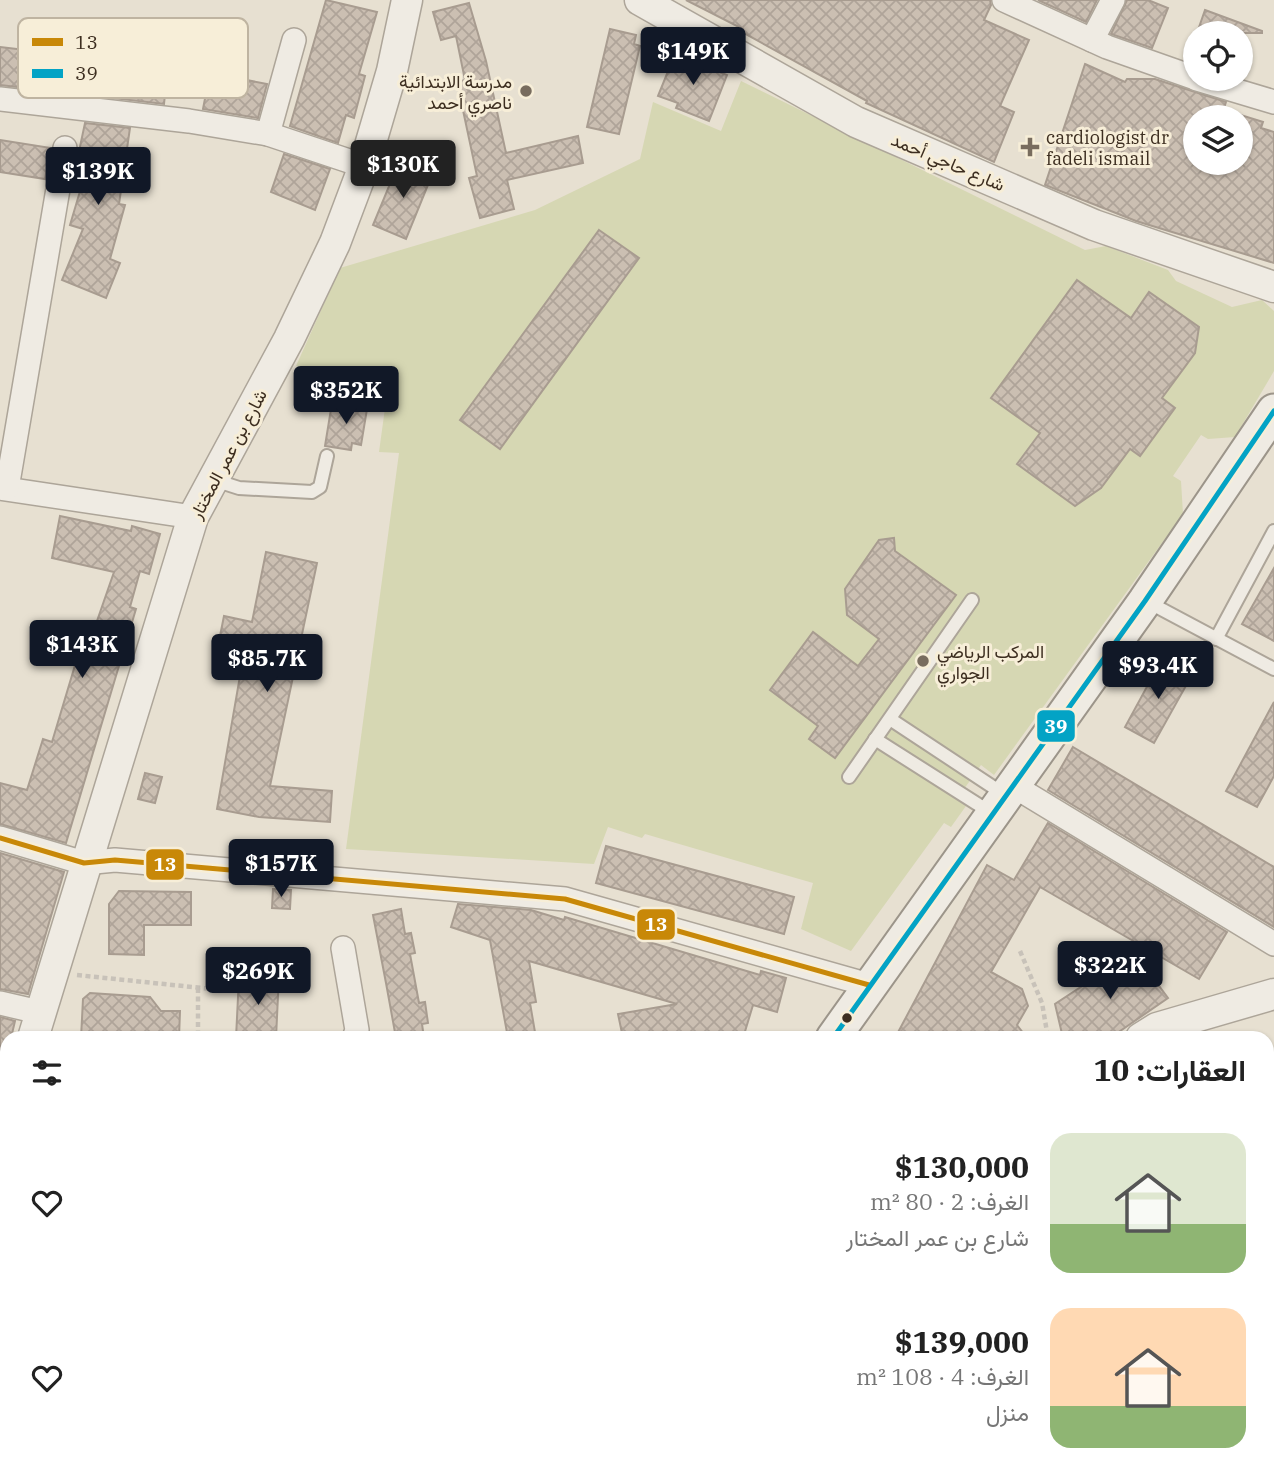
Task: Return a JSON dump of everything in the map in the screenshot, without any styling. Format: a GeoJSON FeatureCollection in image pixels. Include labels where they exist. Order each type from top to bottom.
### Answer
{"type":"FeatureCollection","features":[{"type":"Feature","properties":{"kind":"main road"},"geometry":{"type":"LineString","coordinates":[[838,1031],[1145,601],[1274,411]]}},
{"type":"Feature","properties":{"kind":"street","name":"شارع بن عمر المختار"},"geometry":{"type":"LineString","coordinates":[[36,1025],[193,517],[289,340],[335,243],[364,166],[392,71],[407,0]]}},
{"type":"Feature","properties":{"kind":"street","name":"شارع حاجي أحمد"},"geometry":{"type":"LineString","coordinates":[[640,0],[856,122],[1094,225],[1274,286]]}},
{"type":"Feature","properties":{"kind":"street"},"geometry":{"type":"LineString","coordinates":[[1004,0],[1092,40],[1183,73]]}},
{"type":"Feature","properties":{"kind":"street"},"geometry":{"type":"LineString","coordinates":[[1092,40],[1113,0]]}},
{"type":"Feature","properties":{"kind":"street"},"geometry":{"type":"LineString","coordinates":[[268,134],[294,40]]}},
{"type":"Feature","properties":{"kind":"street"},"geometry":{"type":"LineString","coordinates":[[1238,91],[1274,102]]}},
{"type":"Feature","properties":{"kind":"street"},"geometry":{"type":"LineString","coordinates":[[0,99],[189,121],[268,134],[364,166]]}},
{"type":"Feature","properties":{"kind":"street"},"geometry":{"type":"LineString","coordinates":[[65,148],[3,488],[193,517]]}},
{"type":"Feature","properties":{"kind":"street"},"geometry":{"type":"LineString","coordinates":[[1004,799],[1274,944]]}},
{"type":"Feature","properties":{"kind":"street"},"geometry":{"type":"LineString","coordinates":[[0,838],[85,863],[115,860],[565,900],[869,985]]}},
{"type":"Feature","properties":{"kind":"street"},"geometry":{"type":"LineString","coordinates":[[344,948],[357,1031]]}},
{"type":"Feature","properties":{"kind":"street"},"geometry":{"type":"LineString","coordinates":[[1152,1031],[1274,994]]}},
{"type":"Feature","properties":{"kind":"street"},"geometry":{"type":"LineString","coordinates":[[0,1003],[36,1025]]}},
{"type":"Feature","properties":{"kind":"lane"},"geometry":{"type":"LineString","coordinates":[[214,480],[239,488],[312,492],[320,487],[327,456]]}},
{"type":"Feature","properties":{"kind":"lane"},"geometry":{"type":"LineString","coordinates":[[1216,639],[1274,531]]}},
{"type":"Feature","properties":{"kind":"lane"},"geometry":{"type":"LineString","coordinates":[[849,777],[972,600]]}},
{"type":"Feature","properties":{"kind":"lane"},"geometry":{"type":"LineString","coordinates":[[1145,601],[1274,669]]}},
{"type":"Feature","properties":{"kind":"lane"},"geometry":{"type":"LineString","coordinates":[[890,719],[1004,799]]}},
{"type":"Feature","properties":{"kind":"lane"},"geometry":{"type":"LineString","coordinates":[[875,739],[1004,799]]}},
{"type":"Feature","properties":{"kind":"path"},"geometry":{"type":"LineString","coordinates":[[1020,951],[1042,1003],[1047,1031]]}},
{"type":"Feature","properties":{"kind":"path"},"geometry":{"type":"LineString","coordinates":[[52,972],[221,990]]}},
{"type":"Feature","properties":{"kind":"path"},"geometry":{"type":"LineString","coordinates":[[198,988],[198,1031]]}},
{"type":"Feature","properties":{"kind":"green space"},"geometry":{"type":"Polygon","coordinates":[[[741,81],[1085,250],[1106,246],[1168,270],[1176,281],[1232,307],[1262,300],[1274,311],[1274,371],[1235,437],[1208,439],[1201,435],[1173,476],[1181,481],[1183,514],[994,775],[981,765],[957,799],[966,806],[951,827],[944,823],[851,951],[801,929],[813,883],[645,834],[642,838],[608,827],[594,864],[346,849],[399,453],[379,452],[389,379],[296,366],[340,268],[535,210],[640,159],[653,102],[721,131],[741,81]]]}},
{"type":"Feature","properties":{"kind":"building"},"geometry":{"type":"Polygon","coordinates":[[[326,0],[377,12],[359,74],[365,76],[354,118],[346,115],[338,143],[290,126],[326,0]]]}},
{"type":"Feature","properties":{"kind":"building"},"geometry":{"type":"Polygon","coordinates":[[[686,0],[990,0],[991,5],[984,20],[1029,40],[1000,106],[1014,112],[994,162],[866,103],[867,101],[742,32],[743,29],[686,0]]]}},
{"type":"Feature","properties":{"kind":"building"},"geometry":{"type":"Polygon","coordinates":[[[1038,0],[1097,0],[1086,22],[1038,0]]]}},
{"type":"Feature","properties":{"kind":"building"},"geometry":{"type":"Polygon","coordinates":[[[1127,0],[1148,0],[1168,8],[1152,48],[1111,34],[1127,0]]]}},
{"type":"Feature","properties":{"kind":"building"},"geometry":{"type":"Polygon","coordinates":[[[469,3],[486,61],[506,153],[578,136],[583,163],[507,180],[514,209],[480,218],[469,178],[477,176],[457,82],[465,80],[456,36],[441,40],[433,12],[469,3]]]}},
{"type":"Feature","properties":{"kind":"building"},"geometry":{"type":"Polygon","coordinates":[[[1205,10],[1235,21],[1201,21],[1205,10]]]}},
{"type":"Feature","properties":{"kind":"building"},"geometry":{"type":"Polygon","coordinates":[[[1253,28],[1262,31],[1253,33],[1253,28]]]}},
{"type":"Feature","properties":{"kind":"building"},"geometry":{"type":"Polygon","coordinates":[[[610,29],[636,35],[634,44],[640,46],[619,134],[587,127],[610,29]]]}},
{"type":"Feature","properties":{"kind":"building"},"geometry":{"type":"Polygon","coordinates":[[[0,47],[18,49],[18,87],[0,85],[0,47]]]}},
{"type":"Feature","properties":{"kind":"building"},"geometry":{"type":"Polygon","coordinates":[[[675,54],[727,75],[709,121],[676,108],[678,103],[658,96],[675,54]]]}},
{"type":"Feature","properties":{"kind":"building"},"geometry":{"type":"Polygon","coordinates":[[[1085,64],[1125,82],[1127,79],[1155,79],[1183,88],[1183,91],[1192,91],[1226,102],[1225,105],[1183,105],[1183,175],[1253,175],[1253,119],[1263,122],[1261,128],[1274,132],[1274,263],[1136,221],[1045,185],[1085,64]]]}},
{"type":"Feature","properties":{"kind":"building"},"geometry":{"type":"Polygon","coordinates":[[[248,80],[267,84],[258,118],[203,109],[205,98],[248,98],[248,80]]]}},
{"type":"Feature","properties":{"kind":"building"},"geometry":{"type":"Polygon","coordinates":[[[112,98],[165,98],[164,104],[112,98]]]}},
{"type":"Feature","properties":{"kind":"building"},"geometry":{"type":"Polygon","coordinates":[[[85,123],[130,128],[119,204],[125,205],[110,259],[120,263],[106,298],[62,280],[83,229],[70,225],[86,171],[75,170],[85,123]]]}},
{"type":"Feature","properties":{"kind":"building"},"geometry":{"type":"Polygon","coordinates":[[[0,140],[51,148],[45,179],[0,172],[0,140]]]}},
{"type":"Feature","properties":{"kind":"building"},"geometry":{"type":"Polygon","coordinates":[[[284,154],[330,169],[315,210],[271,192],[284,154]]]}},
{"type":"Feature","properties":{"kind":"building"},"geometry":{"type":"Polygon","coordinates":[[[399,162],[432,175],[406,239],[373,225],[399,162]]]}},
{"type":"Feature","properties":{"kind":"building"},"geometry":{"type":"Polygon","coordinates":[[[599,230],[639,258],[500,449],[460,420],[599,230]]]}},
{"type":"Feature","properties":{"kind":"building"},"geometry":{"type":"Polygon","coordinates":[[[1077,280],[1131,318],[1149,292],[1199,327],[1195,353],[1162,398],[1175,408],[1140,456],[1130,449],[1101,488],[1075,506],[1017,464],[1040,433],[991,398],[1077,280]]]}},
{"type":"Feature","properties":{"kind":"building"},"geometry":{"type":"Polygon","coordinates":[[[332,403],[367,409],[361,445],[352,443],[351,450],[325,446],[332,403]]]}},
{"type":"Feature","properties":{"kind":"building"},"geometry":{"type":"Polygon","coordinates":[[[60,516],[131,531],[132,526],[160,534],[149,574],[140,571],[130,607],[136,609],[66,843],[0,824],[0,783],[27,790],[43,739],[52,742],[82,642],[89,644],[114,572],[52,558],[60,516]]]}},
{"type":"Feature","properties":{"kind":"building"},"geometry":{"type":"Polygon","coordinates":[[[894,538],[895,551],[956,595],[835,758],[809,739],[818,726],[770,690],[813,632],[858,666],[879,639],[847,615],[845,589],[879,540],[894,538]]]}},
{"type":"Feature","properties":{"kind":"building"},"geometry":{"type":"Polygon","coordinates":[[[266,552],[317,563],[270,786],[332,791],[330,822],[259,817],[217,809],[240,676],[213,671],[224,616],[252,622],[266,552]]]}},
{"type":"Feature","properties":{"kind":"building"},"geometry":{"type":"Polygon","coordinates":[[[1274,568],[1274,641],[1242,624],[1274,568]]]}},
{"type":"Feature","properties":{"kind":"building"},"geometry":{"type":"Polygon","coordinates":[[[1162,659],[1192,675],[1154,743],[1125,727],[1162,659]]]}},
{"type":"Feature","properties":{"kind":"building"},"geometry":{"type":"Polygon","coordinates":[[[1274,702],[1274,776],[1257,807],[1226,791],[1274,702]]]}},
{"type":"Feature","properties":{"kind":"building"},"geometry":{"type":"Polygon","coordinates":[[[1073,747],[1274,867],[1274,927],[1048,790],[1073,747]]]}},
{"type":"Feature","properties":{"kind":"building"},"geometry":{"type":"Polygon","coordinates":[[[145,773],[162,777],[155,803],[138,799],[145,773]]]}},
{"type":"Feature","properties":{"kind":"building"},"geometry":{"type":"Polygon","coordinates":[[[1048,823],[1227,932],[1199,979],[1040,887],[991,972],[1022,989],[1028,1006],[1017,1025],[1022,1031],[899,1031],[987,865],[1014,880],[1048,823]]]}},
{"type":"Feature","properties":{"kind":"building"},"geometry":{"type":"Polygon","coordinates":[[[606,846],[794,897],[784,934],[596,883],[606,846]]]}},
{"type":"Feature","properties":{"kind":"building"},"geometry":{"type":"Polygon","coordinates":[[[0,853],[64,872],[28,994],[0,989],[0,853]]]}},
{"type":"Feature","properties":{"kind":"building"},"geometry":{"type":"Polygon","coordinates":[[[273,889],[291,890],[290,909],[272,908],[273,889]]]}},
{"type":"Feature","properties":{"kind":"building"},"geometry":{"type":"Polygon","coordinates":[[[119,891],[191,892],[191,925],[144,925],[144,955],[109,954],[109,904],[119,891]]]}},
{"type":"Feature","properties":{"kind":"building"},"geometry":{"type":"Polygon","coordinates":[[[458,904],[531,910],[564,920],[565,917],[760,975],[761,971],[786,978],[777,1012],[753,1005],[745,1031],[622,1031],[618,1014],[677,1004],[529,961],[536,1002],[530,1003],[535,1031],[507,1031],[490,940],[451,927],[458,904]]]}},
{"type":"Feature","properties":{"kind":"building"},"geometry":{"type":"Polygon","coordinates":[[[401,909],[405,934],[411,933],[415,953],[410,954],[419,1003],[425,1002],[428,1023],[422,1024],[423,1031],[395,1031],[373,915],[401,909]]]}},
{"type":"Feature","properties":{"kind":"building"},"geometry":{"type":"Polygon","coordinates":[[[1134,952],[1168,998],[1120,1031],[1061,1031],[1055,1004],[1134,952]]]}},
{"type":"Feature","properties":{"kind":"building"},"geometry":{"type":"Polygon","coordinates":[[[257,974],[279,975],[276,1031],[236,1031],[239,977],[257,978],[257,974]]]}},
{"type":"Feature","properties":{"kind":"building"},"geometry":{"type":"Polygon","coordinates":[[[90,993],[150,997],[161,1011],[180,1011],[179,1031],[81,1031],[83,999],[90,993]]]}},
{"type":"Feature","properties":{"kind":"building"},"geometry":{"type":"Polygon","coordinates":[[[0,1017],[15,1021],[13,1031],[0,1031],[0,1017]]]}},
{"type":"Feature","properties":{"kind":"transit line","name":"39"},"geometry":{"type":"LineString","coordinates":[[838,1031],[1145,601],[1274,411]]}},
{"type":"Feature","properties":{"kind":"transit line","name":"13"},"geometry":{"type":"LineString","coordinates":[[0,838],[84,863],[115,860],[565,899],[869,985]]}},
{"type":"Feature","properties":{"kind":"place","name":"مدرسة الابتدائية ناصري أحمد"},"geometry":{"type":"Point","coordinates":[526,91]}},
{"type":"Feature","properties":{"kind":"place","name":"cardiologist dr fadeli ismail"},"geometry":{"type":"Point","coordinates":[1030,147]}},
{"type":"Feature","properties":{"kind":"place","name":"المركب الرياضي الجواري"},"geometry":{"type":"Point","coordinates":[923,661]}}]}
